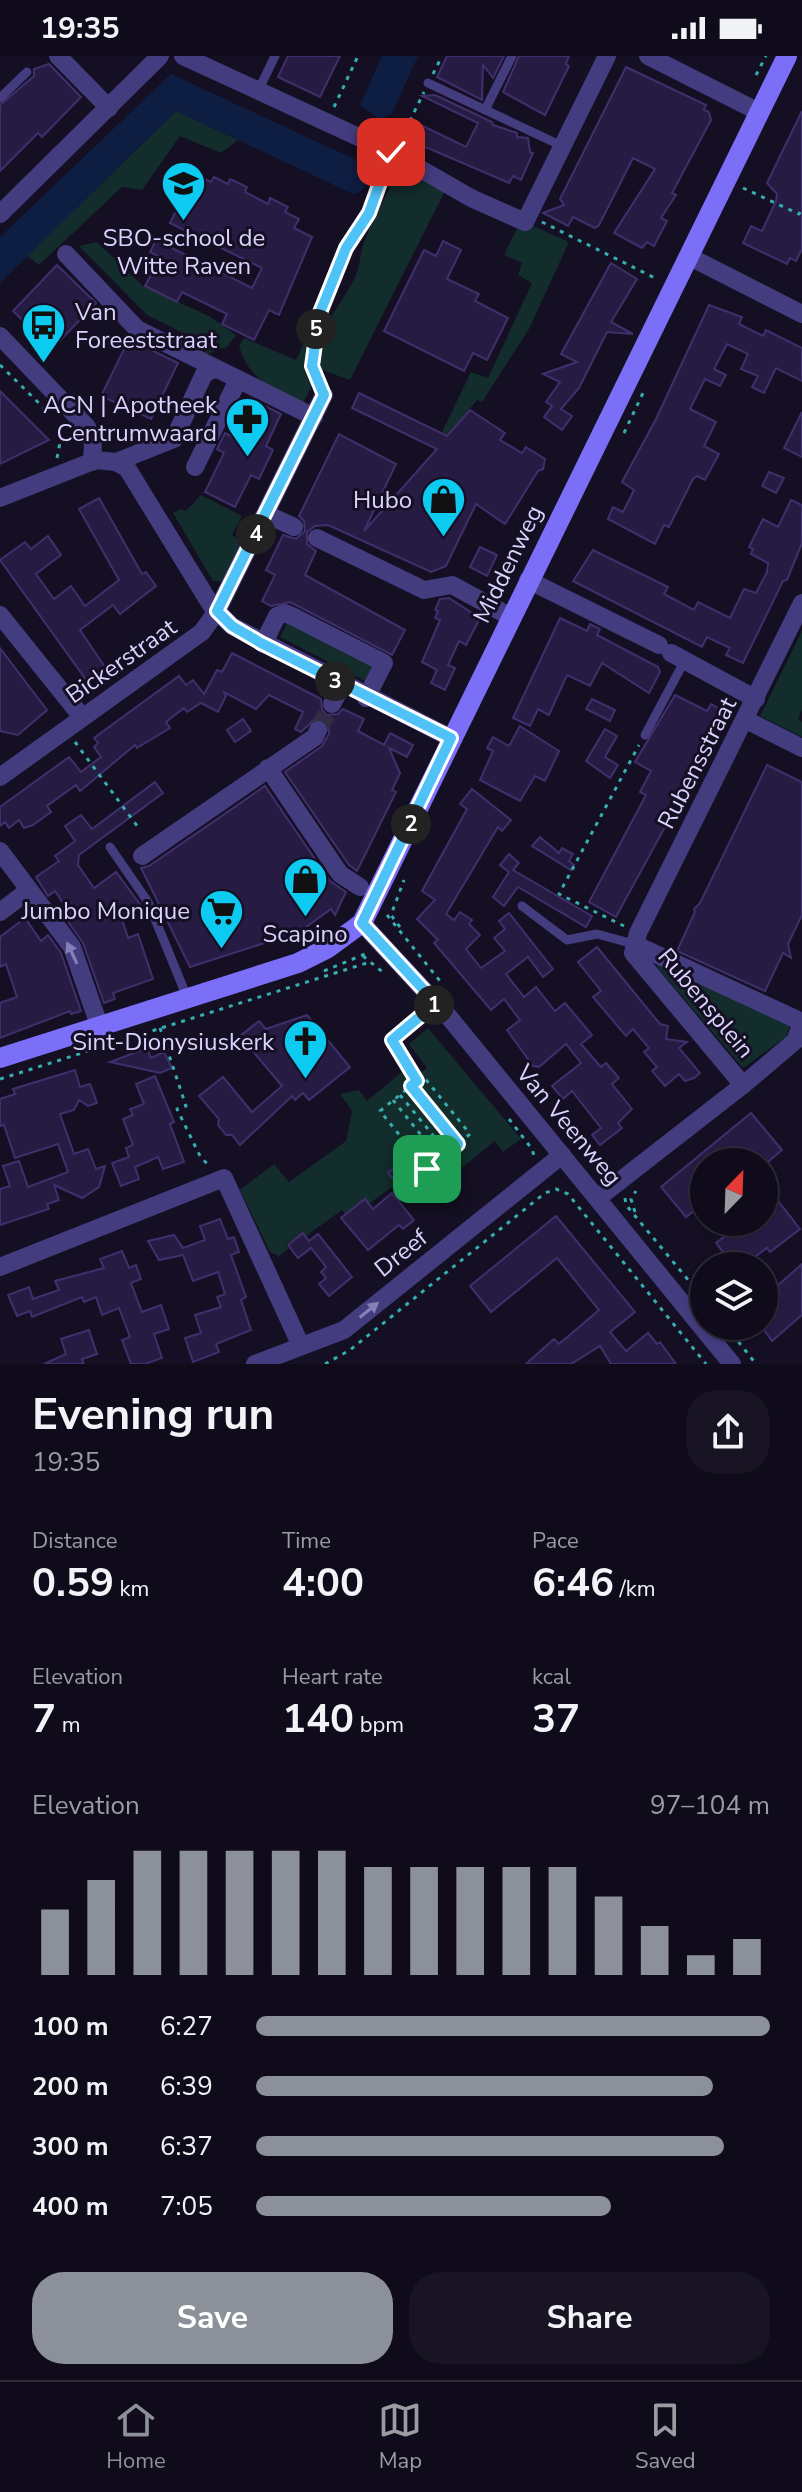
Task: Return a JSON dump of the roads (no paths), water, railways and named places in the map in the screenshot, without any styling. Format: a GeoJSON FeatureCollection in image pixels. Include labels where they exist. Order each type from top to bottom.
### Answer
{"type":"FeatureCollection","features":[{"type":"Feature","properties":{"kind":"street"},"geometry":{"type":"LineString","coordinates":[[58,56],[109,108]]}},
{"type":"Feature","properties":{"kind":"street"},"geometry":{"type":"LineString","coordinates":[[0,214],[160,56]]}},
{"type":"Feature","properties":{"kind":"street"},"geometry":{"type":"LineString","coordinates":[[183,56],[393,153],[471,198],[526,219],[607,56]]}},
{"type":"Feature","properties":{"kind":"street"},"geometry":{"type":"LineString","coordinates":[[648,56],[759,112]]}},
{"type":"Feature","properties":{"kind":"street","name":"Middenweg"},"geometry":{"type":"LineString","coordinates":[[0,1058],[298,963],[328,948],[362,923],[787,56]]}},
{"type":"Feature","properties":{"kind":"street"},"geometry":{"type":"LineString","coordinates":[[66,254],[137,329],[314,417]]}},
{"type":"Feature","properties":{"kind":"street"},"geometry":{"type":"LineString","coordinates":[[688,256],[802,314]]}},
{"type":"Feature","properties":{"kind":"street"},"geometry":{"type":"LineString","coordinates":[[0,336],[87,427],[93,443],[92,462]]}},
{"type":"Feature","properties":{"kind":"street"},"geometry":{"type":"LineString","coordinates":[[0,498],[92,462],[116,462],[174,439],[204,374],[214,369]]}},
{"type":"Feature","properties":{"kind":"street"},"geometry":{"type":"LineString","coordinates":[[195,467],[238,380]]}},
{"type":"Feature","properties":{"kind":"street","name":"Bickerstraat"},"geometry":{"type":"LineString","coordinates":[[0,777],[202,632],[217,611],[324,395]]}},
{"type":"Feature","properties":{"kind":"street"},"geometry":{"type":"LineString","coordinates":[[116,462],[127,468],[217,611],[232,626],[366,698],[451,738]]}},
{"type":"Feature","properties":{"kind":"street"},"geometry":{"type":"LineString","coordinates":[[266,514],[294,527]]}},
{"type":"Feature","properties":{"kind":"street"},"geometry":{"type":"LineString","coordinates":[[317,538],[424,590],[452,585],[511,617]]}},
{"type":"Feature","properties":{"kind":"street"},"geometry":{"type":"LineString","coordinates":[[528,580],[756,699]]}},
{"type":"Feature","properties":{"kind":"street","name":"Rubensstraat"},"geometry":{"type":"LineString","coordinates":[[636,938],[801,607]]}},
{"type":"Feature","properties":{"kind":"street"},"geometry":{"type":"LineString","coordinates":[[263,644],[275,618],[282,613],[384,663],[366,698]]}},
{"type":"Feature","properties":{"kind":"street"},"geometry":{"type":"LineString","coordinates":[[0,615],[82,717]]}},
{"type":"Feature","properties":{"kind":"street"},"geometry":{"type":"LineString","coordinates":[[333,706],[344,686]]}},
{"type":"Feature","properties":{"kind":"street"},"geometry":{"type":"LineString","coordinates":[[746,720],[802,748]]}},
{"type":"Feature","properties":{"kind":"street"},"geometry":{"type":"LineString","coordinates":[[142,856],[315,737],[318,730]]}},
{"type":"Feature","properties":{"kind":"street"},"geometry":{"type":"LineString","coordinates":[[275,763],[340,874],[360,887]]}},
{"type":"Feature","properties":{"kind":"street"},"geometry":{"type":"LineString","coordinates":[[0,851],[72,947],[99,1025]]}},
{"type":"Feature","properties":{"kind":"street"},"geometry":{"type":"LineString","coordinates":[[0,912],[29,890]]}},
{"type":"Feature","properties":{"kind":"street","name":"Van Veenweg"},"geometry":{"type":"LineString","coordinates":[[362,923],[436,1003],[732,1364]]}},
{"type":"Feature","properties":{"kind":"street","name":"Rubensplein"},"geometry":{"type":"LineString","coordinates":[[743,1085],[633,953],[636,938],[800,1033]]}},
{"type":"Feature","properties":{"kind":"street"},"geometry":{"type":"LineString","coordinates":[[598,1198],[743,1085],[800,1033]]}},
{"type":"Feature","properties":{"kind":"street","name":"Dreef"},"geometry":{"type":"LineString","coordinates":[[255,1364],[344,1330],[562,1155]]}},
{"type":"Feature","properties":{"kind":"street"},"geometry":{"type":"LineString","coordinates":[[0,1267],[224,1178],[301,1346]]}},
{"type":"Feature","properties":{"kind":"lane"},"geometry":{"type":"LineString","coordinates":[[259,89],[275,56]]}},
{"type":"Feature","properties":{"kind":"lane"},"geometry":{"type":"LineString","coordinates":[[485,110],[512,56]]}},
{"type":"Feature","properties":{"kind":"lane"},"geometry":{"type":"LineString","coordinates":[[0,98],[27,72]]}},
{"type":"Feature","properties":{"kind":"lane"},"geometry":{"type":"LineString","coordinates":[[428,83],[562,146]]}},
{"type":"Feature","properties":{"kind":"lane"},"geometry":{"type":"LineString","coordinates":[[645,735],[671,653]]}},
{"type":"Feature","properties":{"kind":"lane"},"geometry":{"type":"LineString","coordinates":[[110,847],[148,902],[187,997]]}},
{"type":"Feature","properties":{"kind":"lane"},"geometry":{"type":"LineString","coordinates":[[522,906],[567,940],[597,934],[636,938]]}},
{"type":"Feature","properties":{"kind":"lane"},"geometry":{"type":"LineString","coordinates":[[392,1040],[436,1003]]}},
{"type":"Feature","properties":{"kind":"water"},"geometry":{"type":"Polygon","coordinates":[[[382,56],[418,56],[392,113],[380,120],[360,105],[382,56]]]}},
{"type":"Feature","properties":{"kind":"water"},"geometry":{"type":"Polygon","coordinates":[[[171,74],[369,166],[367,184],[362,191],[353,194],[176,111],[0,283],[0,237],[171,74]]]}},
{"type":"Feature","properties":{"kind":"tunnel"},"geometry":{"type":"LineString","coordinates":[[318,730],[332,704]]}},
{"type":"Feature","properties":{"kind":"place","name":"SBO-school de Witte Raven"},"geometry":{"type":"Point","coordinates":[184,223]}},
{"type":"Feature","properties":{"kind":"place","name":"Van Foreeststraat"},"geometry":{"type":"Point","coordinates":[44,365]}},
{"type":"Feature","properties":{"kind":"place","name":"ACN | Apotheek Centrumwaard"},"geometry":{"type":"Point","coordinates":[248,458]}},
{"type":"Feature","properties":{"kind":"place","name":"Hubo"},"geometry":{"type":"Point","coordinates":[443,539]}},
{"type":"Feature","properties":{"kind":"place","name":"Scapino"},"geometry":{"type":"Point","coordinates":[305,919]}},
{"type":"Feature","properties":{"kind":"place","name":"Jumbo Monique"},"geometry":{"type":"Point","coordinates":[221,950]}},
{"type":"Feature","properties":{"kind":"place","name":"Sint-Dionysiuskerk"},"geometry":{"type":"Point","coordinates":[305,1081]}}]}
